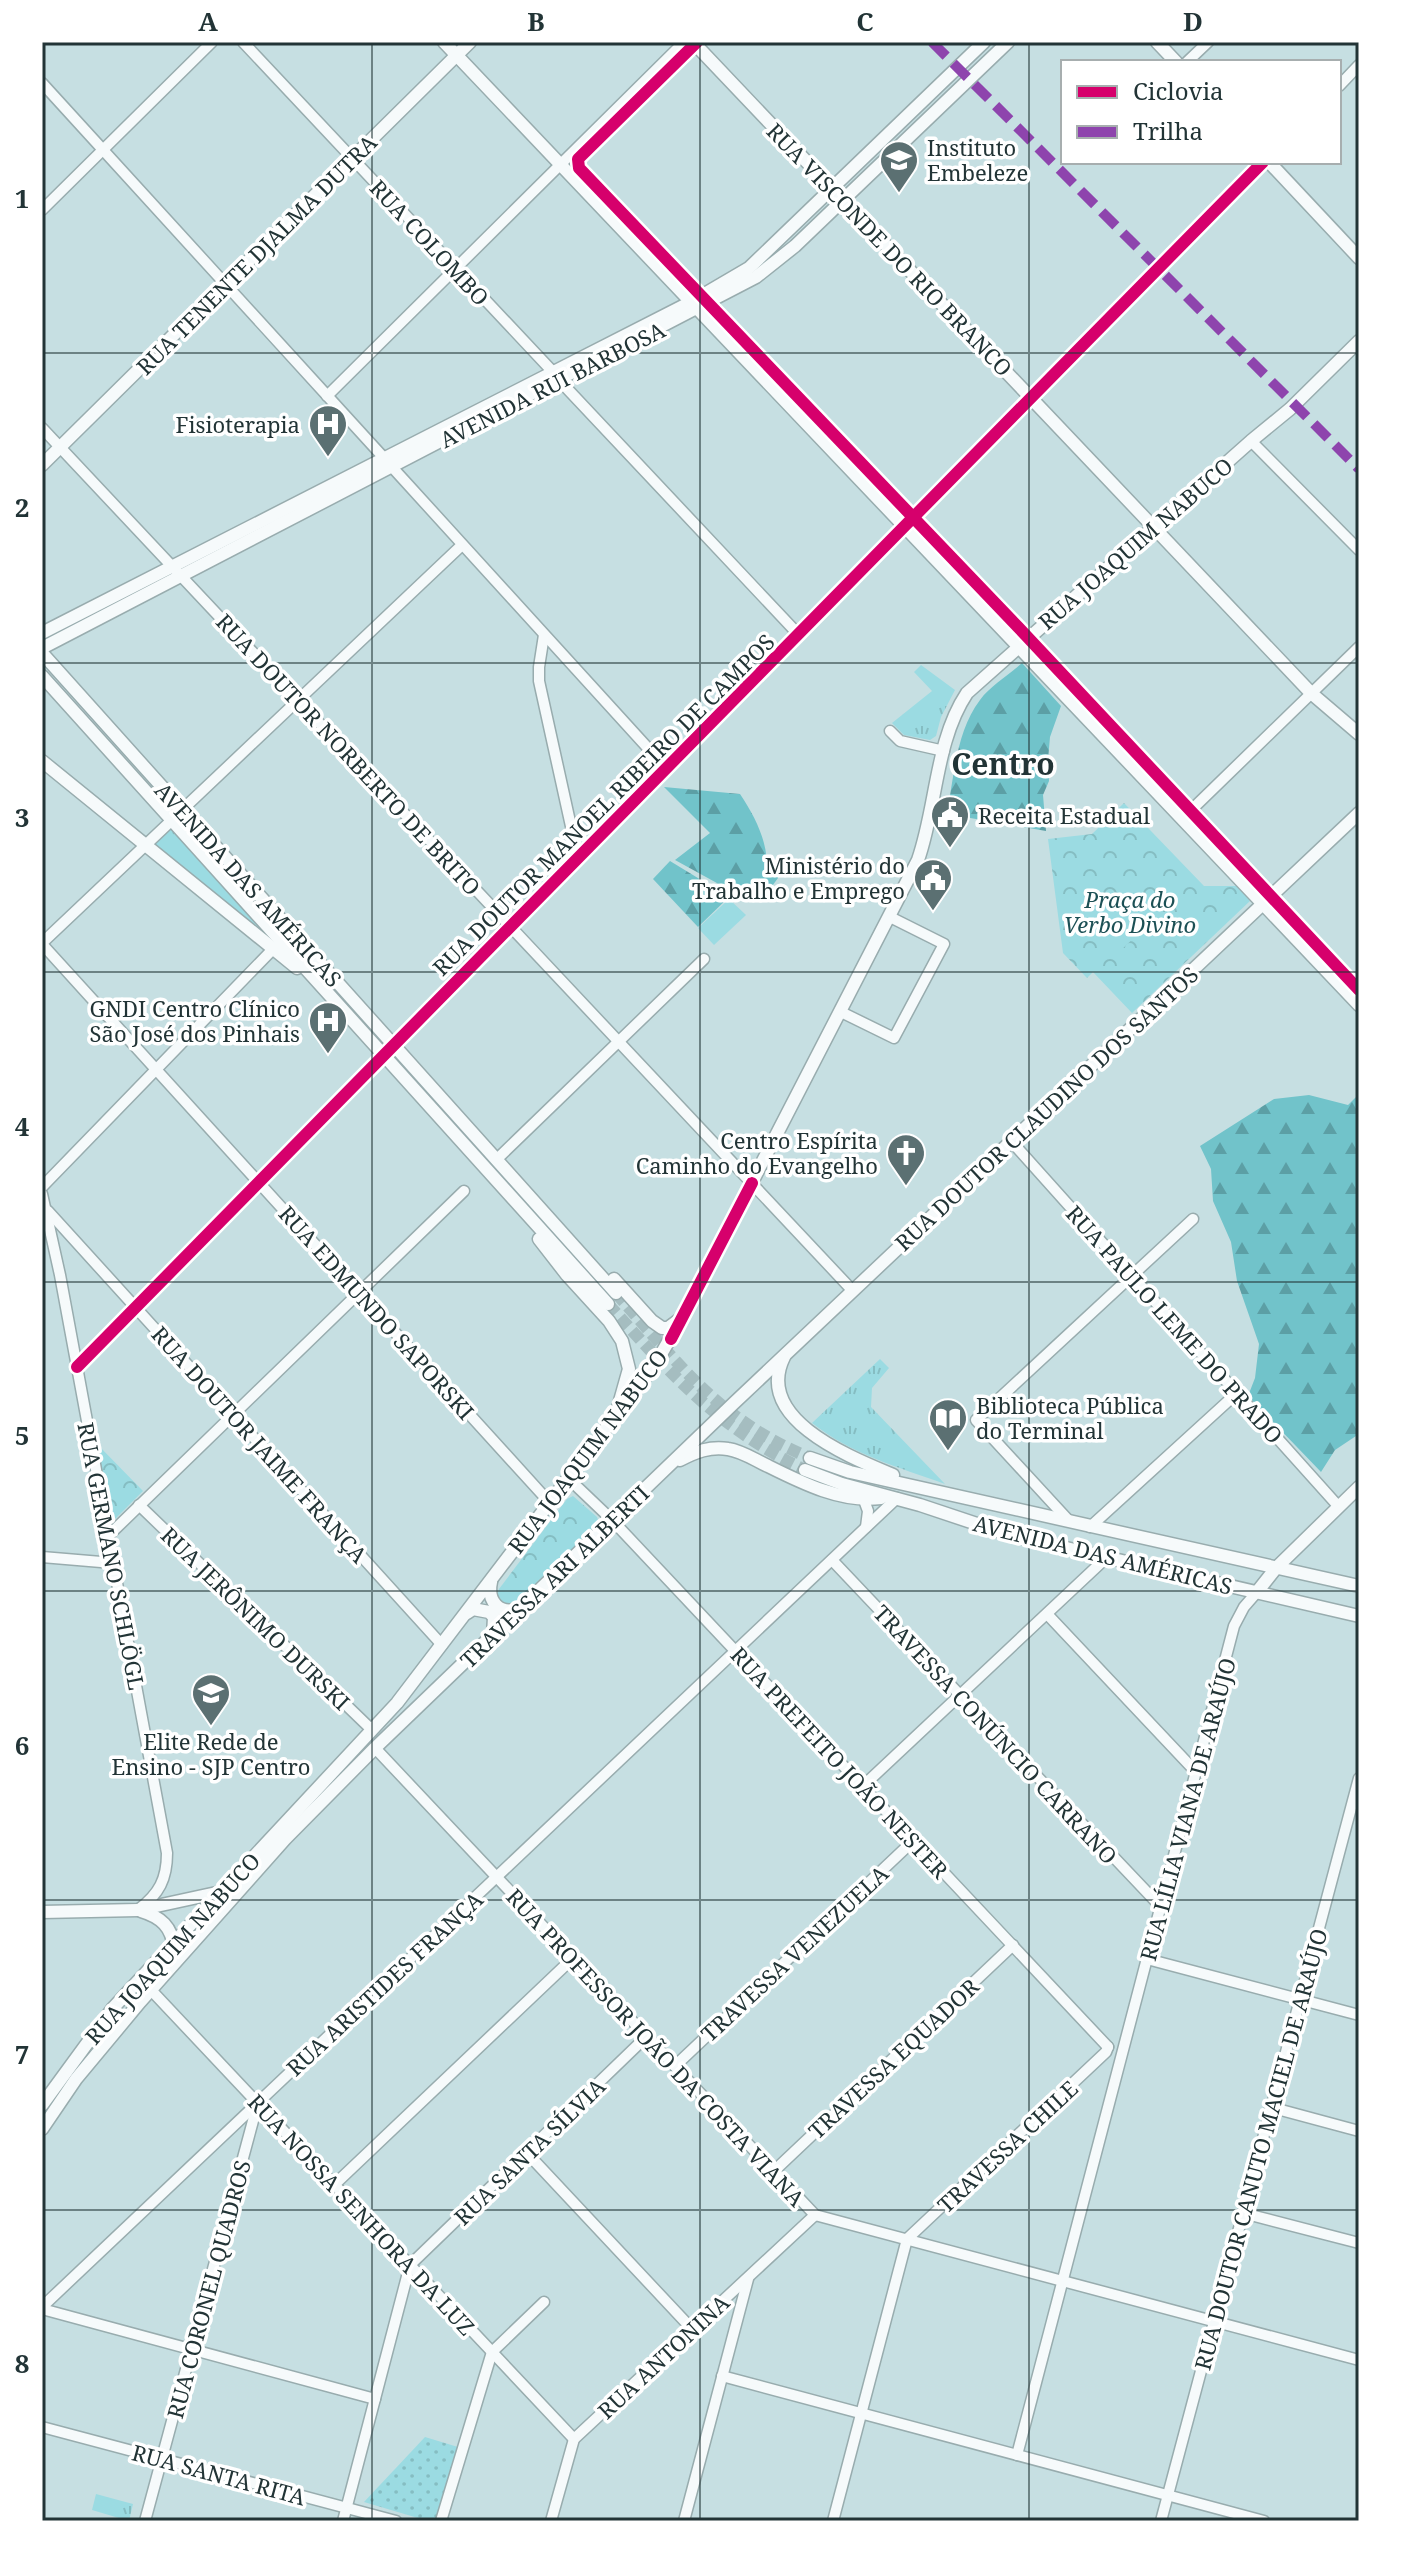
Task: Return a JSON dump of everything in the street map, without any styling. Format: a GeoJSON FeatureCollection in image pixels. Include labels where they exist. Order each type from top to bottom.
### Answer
{"type":"FeatureCollection","features":[{"type":"Feature","properties":{"kind":"main road"},"geometry":{"type":"LineString","coordinates":[[444,42],[1359,1005]]}},
{"type":"Feature","properties":{"kind":"main road","name":"RUA TENENTE DJALMA DUTRA"},"geometry":{"type":"LineString","coordinates":[[42,465],[470,42]]}},
{"type":"Feature","properties":{"kind":"main road","name":"RUA VISCONDE DO RIO BRANCO"},"geometry":{"type":"LineString","coordinates":[[693,42],[1311,693],[1359,734]]}},
{"type":"Feature","properties":{"kind":"main road","name":"AVENIDA RUI BARBOSA"},"geometry":{"type":"LineString","coordinates":[[694,305],[749,268],[984,42]]}},
{"type":"Feature","properties":{"kind":"main road","name":"AVENIDA RUI BARBOSA"},"geometry":{"type":"LineString","coordinates":[[42,633],[176,571],[694,305],[756,277],[795,246],[1008,42]]}},
{"type":"Feature","properties":{"kind":"main road"},"geometry":{"type":"LineString","coordinates":[[1157,42],[1174,60]]}},
{"type":"Feature","properties":{"kind":"main road"},"geometry":{"type":"LineString","coordinates":[[1271,164],[1359,258]]}},
{"type":"Feature","properties":{"kind":"main road","name":"RUA JOAQUIM NABUCO"},"geometry":{"type":"LineString","coordinates":[[44,2099],[113,2008],[372,1730],[442,1645],[656,1363],[890,917],[925,840],[952,718],[967,693],[1290,409],[1359,341]]}},
{"type":"Feature","properties":{"kind":"main road","name":"AVENIDA RUI BARBOSA"},"geometry":{"type":"LineString","coordinates":[[42,651],[176,571]]}},
{"type":"Feature","properties":{"kind":"main road","name":"AVENIDA DAS AMÉRICAS"},"geometry":{"type":"LineString","coordinates":[[42,651],[616,1293]]}},
{"type":"Feature","properties":{"kind":"main road","name":"AVENIDA DAS AMÉRICAS"},"geometry":{"type":"LineString","coordinates":[[42,676],[608,1304]]}},
{"type":"Feature","properties":{"kind":"main road"},"geometry":{"type":"LineString","coordinates":[[42,761],[325,991]]}},
{"type":"Feature","properties":{"kind":"main road","name":"RUA DOUTOR CLAUDINO DOS SANTOS"},"geometry":{"type":"LineString","coordinates":[[734,1403],[1359,813]]}},
{"type":"Feature","properties":{"kind":"main road"},"geometry":{"type":"LineString","coordinates":[[515,1182],[560,1220],[652,1321],[662,1328],[668,1328],[683,1316]]}},
{"type":"Feature","properties":{"kind":"main road"},"geometry":{"type":"LineString","coordinates":[[505,1191],[556,1262],[609,1321],[622,1341],[629,1369],[615,1418]]}},
{"type":"Feature","properties":{"kind":"main road"},"geometry":{"type":"LineString","coordinates":[[786,1353],[778,1372],[779,1391],[787,1407],[804,1427],[843,1453],[918,1486]]}},
{"type":"Feature","properties":{"kind":"main road","name":"TRAVESSA ARI ALBERTI"},"geometry":{"type":"LineString","coordinates":[[375,1748],[734,1403]]}},
{"type":"Feature","properties":{"kind":"main road"},"geometry":{"type":"LineString","coordinates":[[667,1468],[700,1451],[725,1448],[819,1488],[864,1500],[895,1498]]}},
{"type":"Feature","properties":{"kind":"main road","name":"AVENIDA DAS AMÉRICAS"},"geometry":{"type":"LineString","coordinates":[[1359,1586],[808,1464],[842,1484],[1010,1535],[1359,1616]]}},
{"type":"Feature","properties":{"kind":"main road"},"geometry":{"type":"LineString","coordinates":[[1257,1592],[1276,1568],[1359,1487]]}},
{"type":"Feature","properties":{"kind":"main road"},"geometry":{"type":"LineString","coordinates":[[492,1579],[490,1595],[499,1608],[514,1612],[521,1608]]}},
{"type":"Feature","properties":{"kind":"main road"},"geometry":{"type":"LineString","coordinates":[[465,1614],[473,1609],[489,1612],[494,1617],[493,1635]]}},
{"type":"Feature","properties":{"kind":"main road","name":"RUA JOAQUIM NABUCO"},"geometry":{"type":"LineString","coordinates":[[42,2129],[63,2097],[170,1968],[285,1839],[375,1748]]}},
{"type":"Feature","properties":{"kind":"main road"},"geometry":{"type":"LineString","coordinates":[[42,1912],[138,1910],[221,1892]]}},
{"type":"Feature","properties":{"kind":"main road"},"geometry":{"type":"LineString","coordinates":[[138,1910],[163,1922],[174,1942],[170,1968]]}},
{"type":"Feature","properties":{"kind":"main road"},"geometry":{"type":"LineString","coordinates":[[44,2099],[63,2097]]}},
{"type":"Feature","properties":{"kind":"street"},"geometry":{"type":"LineString","coordinates":[[42,210],[212,42]]}},
{"type":"Feature","properties":{"kind":"street","name":"RUA COLOMBO"},"geometry":{"type":"LineString","coordinates":[[243,42],[798,634]]}},
{"type":"Feature","properties":{"kind":"street"},"geometry":{"type":"LineString","coordinates":[[327,396],[684,42]]}},
{"type":"Feature","properties":{"kind":"street"},"geometry":{"type":"LineString","coordinates":[[1189,60],[1208,42]]}},
{"type":"Feature","properties":{"kind":"street"},"geometry":{"type":"LineString","coordinates":[[1341,84],[1359,65]]}},
{"type":"Feature","properties":{"kind":"street"},"geometry":{"type":"LineString","coordinates":[[42,83],[666,768]]}},
{"type":"Feature","properties":{"kind":"street","name":"RUA DOUTOR MANOEL RIBEIRO DE CAMPOS"},"geometry":{"type":"LineString","coordinates":[[77,1367],[1261,164]]}},
{"type":"Feature","properties":{"kind":"street","name":"RUA DOUTOR NORBERTO DE BRITO"},"geometry":{"type":"LineString","coordinates":[[42,428],[852,1290]]}},
{"type":"Feature","properties":{"kind":"street"},"geometry":{"type":"LineString","coordinates":[[1251,441],[1359,550]]}},
{"type":"Feature","properties":{"kind":"street"},"geometry":{"type":"LineString","coordinates":[[182,810],[462,545]]}},
{"type":"Feature","properties":{"kind":"street"},"geometry":{"type":"LineString","coordinates":[[544,635],[539,681],[578,858]]}},
{"type":"Feature","properties":{"kind":"street"},"geometry":{"type":"LineString","coordinates":[[1182,819],[1359,647]]}},
{"type":"Feature","properties":{"kind":"street"},"geometry":{"type":"LineString","coordinates":[[890,731],[900,741],[944,751]]}},
{"type":"Feature","properties":{"kind":"street"},"geometry":{"type":"LineString","coordinates":[[42,943],[172,820]]}},
{"type":"Feature","properties":{"kind":"street"},"geometry":{"type":"LineString","coordinates":[[841,1012],[894,1038],[944,944],[890,917]]}},
{"type":"Feature","properties":{"kind":"street","name":"RUA EDMUNDO SAPORSKI"},"geometry":{"type":"LineString","coordinates":[[42,943],[550,1503]]}},
{"type":"Feature","properties":{"kind":"street"},"geometry":{"type":"LineString","coordinates":[[42,1187],[273,949]]}},
{"type":"Feature","properties":{"kind":"street"},"geometry":{"type":"LineString","coordinates":[[496,1160],[704,959]]}},
{"type":"Feature","properties":{"kind":"street","name":"RUA PAULO LEME DO PRADO"},"geometry":{"type":"LineString","coordinates":[[1011,1141],[1339,1507]]}},
{"type":"Feature","properties":{"kind":"street"},"geometry":{"type":"LineString","coordinates":[[108,1536],[464,1191]]}},
{"type":"Feature","properties":{"kind":"street","name":"RUA GERMANO SCHLÖGL"},"geometry":{"type":"LineString","coordinates":[[42,1194],[167,1853],[162,1886],[138,1910]]}},
{"type":"Feature","properties":{"kind":"street","name":"RUA DOUTOR JAIME FRANÇA"},"geometry":{"type":"LineString","coordinates":[[45,1209],[442,1645]]}},
{"type":"Feature","properties":{"kind":"street"},"geometry":{"type":"LineString","coordinates":[[1071,1523],[976,1420],[1193,1219]]}},
{"type":"Feature","properties":{"kind":"street"},"geometry":{"type":"LineString","coordinates":[[1090,1527],[1237,1393]]}},
{"type":"Feature","properties":{"kind":"street","name":"RUA PREFEITO JOÃO NESTER"},"geometry":{"type":"LineString","coordinates":[[569,1479],[612,1520],[1116,2052]]}},
{"type":"Feature","properties":{"kind":"street","name":"RUA ARISTIDES FRANÇA"},"geometry":{"type":"LineString","coordinates":[[42,2308],[895,1498]]}},
{"type":"Feature","properties":{"kind":"street"},"geometry":{"type":"LineString","coordinates":[[864,1500],[868,1511],[866,1527]]}},
{"type":"Feature","properties":{"kind":"street","name":"RUA JERÔNIMO DURSKI"},"geometry":{"type":"LineString","coordinates":[[139,1505],[372,1730]]}},
{"type":"Feature","properties":{"kind":"street"},"geometry":{"type":"LineString","coordinates":[[42,1557],[113,1563]]}},
{"type":"Feature","properties":{"kind":"street"},"geometry":{"type":"LineString","coordinates":[[863,1786],[1106,1558]]}},
{"type":"Feature","properties":{"kind":"street","name":"TRAVESSA CONÚNCIO CARRANO"},"geometry":{"type":"LineString","coordinates":[[832,1560],[1161,1907]]}},
{"type":"Feature","properties":{"kind":"street","name":"RUA LÍLIA VIANA DE ARAÚJO"},"geometry":{"type":"LineString","coordinates":[[1017,2455],[1117,2074],[1116,2052],[1128,2031],[1234,1626],[1257,1592]]}},
{"type":"Feature","properties":{"kind":"street"},"geometry":{"type":"LineString","coordinates":[[1047,1614],[1196,1772]]}},
{"type":"Feature","properties":{"kind":"street","name":"RUA PROFESSOR JOÃO DA COSTA VIANA"},"geometry":{"type":"LineString","coordinates":[[375,1748],[815,2215],[1359,2360]]}},
{"type":"Feature","properties":{"kind":"street","name":"RUA DOUTOR CANUTO MACIEL DE ARAÚJO"},"geometry":{"type":"LineString","coordinates":[[1161,2521],[1359,1778]]}},
{"type":"Feature","properties":{"kind":"street","name":"TRAVESSA VENEZUELA"},"geometry":{"type":"LineString","coordinates":[[675,2066],[914,1840]]}},
{"type":"Feature","properties":{"kind":"street","name":"TRAVESSA EQUADOR"},"geometry":{"type":"LineString","coordinates":[[774,2171],[1013,1945]]}},
{"type":"Feature","properties":{"kind":"street"},"geometry":{"type":"LineString","coordinates":[[334,2185],[573,1958]]}},
{"type":"Feature","properties":{"kind":"street"},"geometry":{"type":"LineString","coordinates":[[1147,1959],[1359,2015]]}},
{"type":"Feature","properties":{"kind":"street","name":"RUA NOSSA SENHORA DA LUZ"},"geometry":{"type":"LineString","coordinates":[[151,1990],[574,2439]]}},
{"type":"Feature","properties":{"kind":"street","name":"RUA SANTA SÍLVIA"},"geometry":{"type":"LineString","coordinates":[[410,2265],[647,2036]]}},
{"type":"Feature","properties":{"kind":"street","name":"TRAVESSA CHILE"},"geometry":{"type":"LineString","coordinates":[[907,2239],[1116,2052]]}},
{"type":"Feature","properties":{"kind":"street","name":"RUA CORONEL QUADROS"},"geometry":{"type":"LineString","coordinates":[[145,2521],[258,2103]]}},
{"type":"Feature","properties":{"kind":"street"},"geometry":{"type":"LineString","coordinates":[[1270,2107],[1359,2131]]}},
{"type":"Feature","properties":{"kind":"street"},"geometry":{"type":"LineString","coordinates":[[527,2153],[692,2329]]}},
{"type":"Feature","properties":{"kind":"street"},"geometry":{"type":"LineString","coordinates":[[1243,2213],[1359,2243]]}},
{"type":"Feature","properties":{"kind":"street","name":"RUA ANTONINA"},"geometry":{"type":"LineString","coordinates":[[574,2439],[815,2215]]}},
{"type":"Feature","properties":{"kind":"street"},"geometry":{"type":"LineString","coordinates":[[833,2521],[907,2239]]}},
{"type":"Feature","properties":{"kind":"street"},"geometry":{"type":"LineString","coordinates":[[343,2521],[410,2265]]}},
{"type":"Feature","properties":{"kind":"street"},"geometry":{"type":"LineString","coordinates":[[684,2521],[748,2277]]}},
{"type":"Feature","properties":{"kind":"street"},"geometry":{"type":"LineString","coordinates":[[441,2521],[492,2352],[544,2302]]}},
{"type":"Feature","properties":{"kind":"street"},"geometry":{"type":"LineString","coordinates":[[42,2308],[375,2399]]}},
{"type":"Feature","properties":{"kind":"street"},"geometry":{"type":"LineString","coordinates":[[722,2376],[1264,2521]]}},
{"type":"Feature","properties":{"kind":"street","name":"RUA SANTA RITA"},"geometry":{"type":"LineString","coordinates":[[42,2427],[396,2521]]}},
{"type":"Feature","properties":{"kind":"street"},"geometry":{"type":"LineString","coordinates":[[551,2521],[574,2439]]}},
{"type":"Feature","properties":{"kind":"green space"},"geometry":{"type":"Polygon","coordinates":[[[1022,663],[1061,706],[1050,737],[1049,781],[1043,795],[1046,831],[947,814],[957,755],[972,713],[989,690],[1022,663]]]}},
{"type":"Feature","properties":{"kind":"green space"},"geometry":{"type":"Polygon","coordinates":[[[921,665],[955,690],[941,717],[936,736],[930,740],[904,735],[892,723],[932,691],[914,672],[921,665]]]}},
{"type":"Feature","properties":{"kind":"green space"},"geometry":{"type":"Polygon","coordinates":[[[664,787],[740,794],[758,827],[767,863],[777,870],[778,878],[770,889],[754,889],[746,899],[675,860],[710,833],[664,787]]]}},
{"type":"Feature","properties":{"kind":"green space","name":"Praça do Verbo Divino"},"geometry":{"type":"Polygon","coordinates":[[[1124,803],[1204,886],[1237,886],[1250,901],[1132,1013],[1093,972],[1087,978],[1063,953],[1048,839],[1092,834],[1124,803]]]}},
{"type":"Feature","properties":{"kind":"green space"},"geometry":{"type":"Polygon","coordinates":[[[171,829],[269,938],[154,845],[171,829]]]}},
{"type":"Feature","properties":{"kind":"green space"},"geometry":{"type":"Polygon","coordinates":[[[670,861],[729,897],[698,927],[653,879],[670,861]]]}},
{"type":"Feature","properties":{"kind":"green space"},"geometry":{"type":"Polygon","coordinates":[[[1105,897],[1139,933],[1117,954],[1083,918],[1105,897]]]}},
{"type":"Feature","properties":{"kind":"green space"},"geometry":{"type":"Polygon","coordinates":[[[729,899],[746,915],[714,945],[698,928],[729,899]]]}},
{"type":"Feature","properties":{"kind":"green space"},"geometry":{"type":"Polygon","coordinates":[[[1359,1094],[1359,1434],[1335,1450],[1321,1472],[1248,1396],[1255,1378],[1259,1344],[1237,1281],[1231,1242],[1213,1201],[1211,1169],[1200,1146],[1274,1099],[1309,1095],[1348,1105],[1359,1094]]]}},
{"type":"Feature","properties":{"kind":"green space"},"geometry":{"type":"Polygon","coordinates":[[[880,1359],[889,1368],[872,1388],[871,1407],[945,1484],[859,1451],[812,1423],[880,1359]]]}},
{"type":"Feature","properties":{"kind":"green space"},"geometry":{"type":"Polygon","coordinates":[[[97,1444],[143,1491],[112,1522],[97,1444]]]}},
{"type":"Feature","properties":{"kind":"green space"},"geometry":{"type":"Polygon","coordinates":[[[573,1496],[597,1517],[599,1523],[515,1603],[501,1604],[497,1596],[499,1589],[567,1499],[573,1496]]]}},
{"type":"Feature","properties":{"kind":"green space"},"geometry":{"type":"Polygon","coordinates":[[[425,2437],[458,2447],[436,2521],[364,2502],[425,2437]]]}},
{"type":"Feature","properties":{"kind":"green space"},"geometry":{"type":"Polygon","coordinates":[[[96,2494],[133,2504],[129,2521],[92,2510],[96,2494]]]}},
{"type":"Feature","properties":{"kind":"tunnel"},"geometry":{"type":"LineString","coordinates":[[616,1293],[676,1362],[726,1409],[768,1437],[810,1458]]}},
{"type":"Feature","properties":{"kind":"tunnel"},"geometry":{"type":"LineString","coordinates":[[608,1304],[698,1398],[746,1436],[805,1470]]}},
{"type":"Feature","properties":{"kind":"marked path"},"geometry":{"type":"LineString","coordinates":[[932,42],[1359,469]]}},
{"type":"Feature","properties":{"kind":"cycle path"},"geometry":{"type":"LineString","coordinates":[[697,42],[578,159],[579,168],[1018,627],[1359,990]]}},
{"type":"Feature","properties":{"kind":"cycle path"},"geometry":{"type":"LineString","coordinates":[[77,1367],[1261,164]]}},
{"type":"Feature","properties":{"kind":"cycle path"},"geometry":{"type":"LineString","coordinates":[[671,1339],[752,1183]]}},
{"type":"Feature","properties":{"kind":"place","name":"Instituto Embeleze"},"geometry":{"type":"Point","coordinates":[899,194]}},
{"type":"Feature","properties":{"kind":"place","name":"Fisioterapia"},"geometry":{"type":"Point","coordinates":[328,458]}},
{"type":"Feature","properties":{"kind":"place","name":"Receita Estadual"},"geometry":{"type":"Point","coordinates":[950,849]}},
{"type":"Feature","properties":{"kind":"place","name":"Ministério do Trabalho e Emprego"},"geometry":{"type":"Point","coordinates":[933,912]}},
{"type":"Feature","properties":{"kind":"place","name":"GNDI Centro Clínico São José dos Pinhais"},"geometry":{"type":"Point","coordinates":[328,1055]}},
{"type":"Feature","properties":{"kind":"place","name":"Centro Espírita Caminho do Evangelho"},"geometry":{"type":"Point","coordinates":[906,1187]}},
{"type":"Feature","properties":{"kind":"place","name":"Biblioteca Pública do Terminal"},"geometry":{"type":"Point","coordinates":[948,1452]}},
{"type":"Feature","properties":{"kind":"place","name":"Elite Rede de Ensino - SJP Centro"},"geometry":{"type":"Point","coordinates":[211,1727]}},
{"type":"Feature","properties":{"kind":"district","name":"Centro"},"geometry":{"type":"Point","coordinates":[1003,763]}}]}
